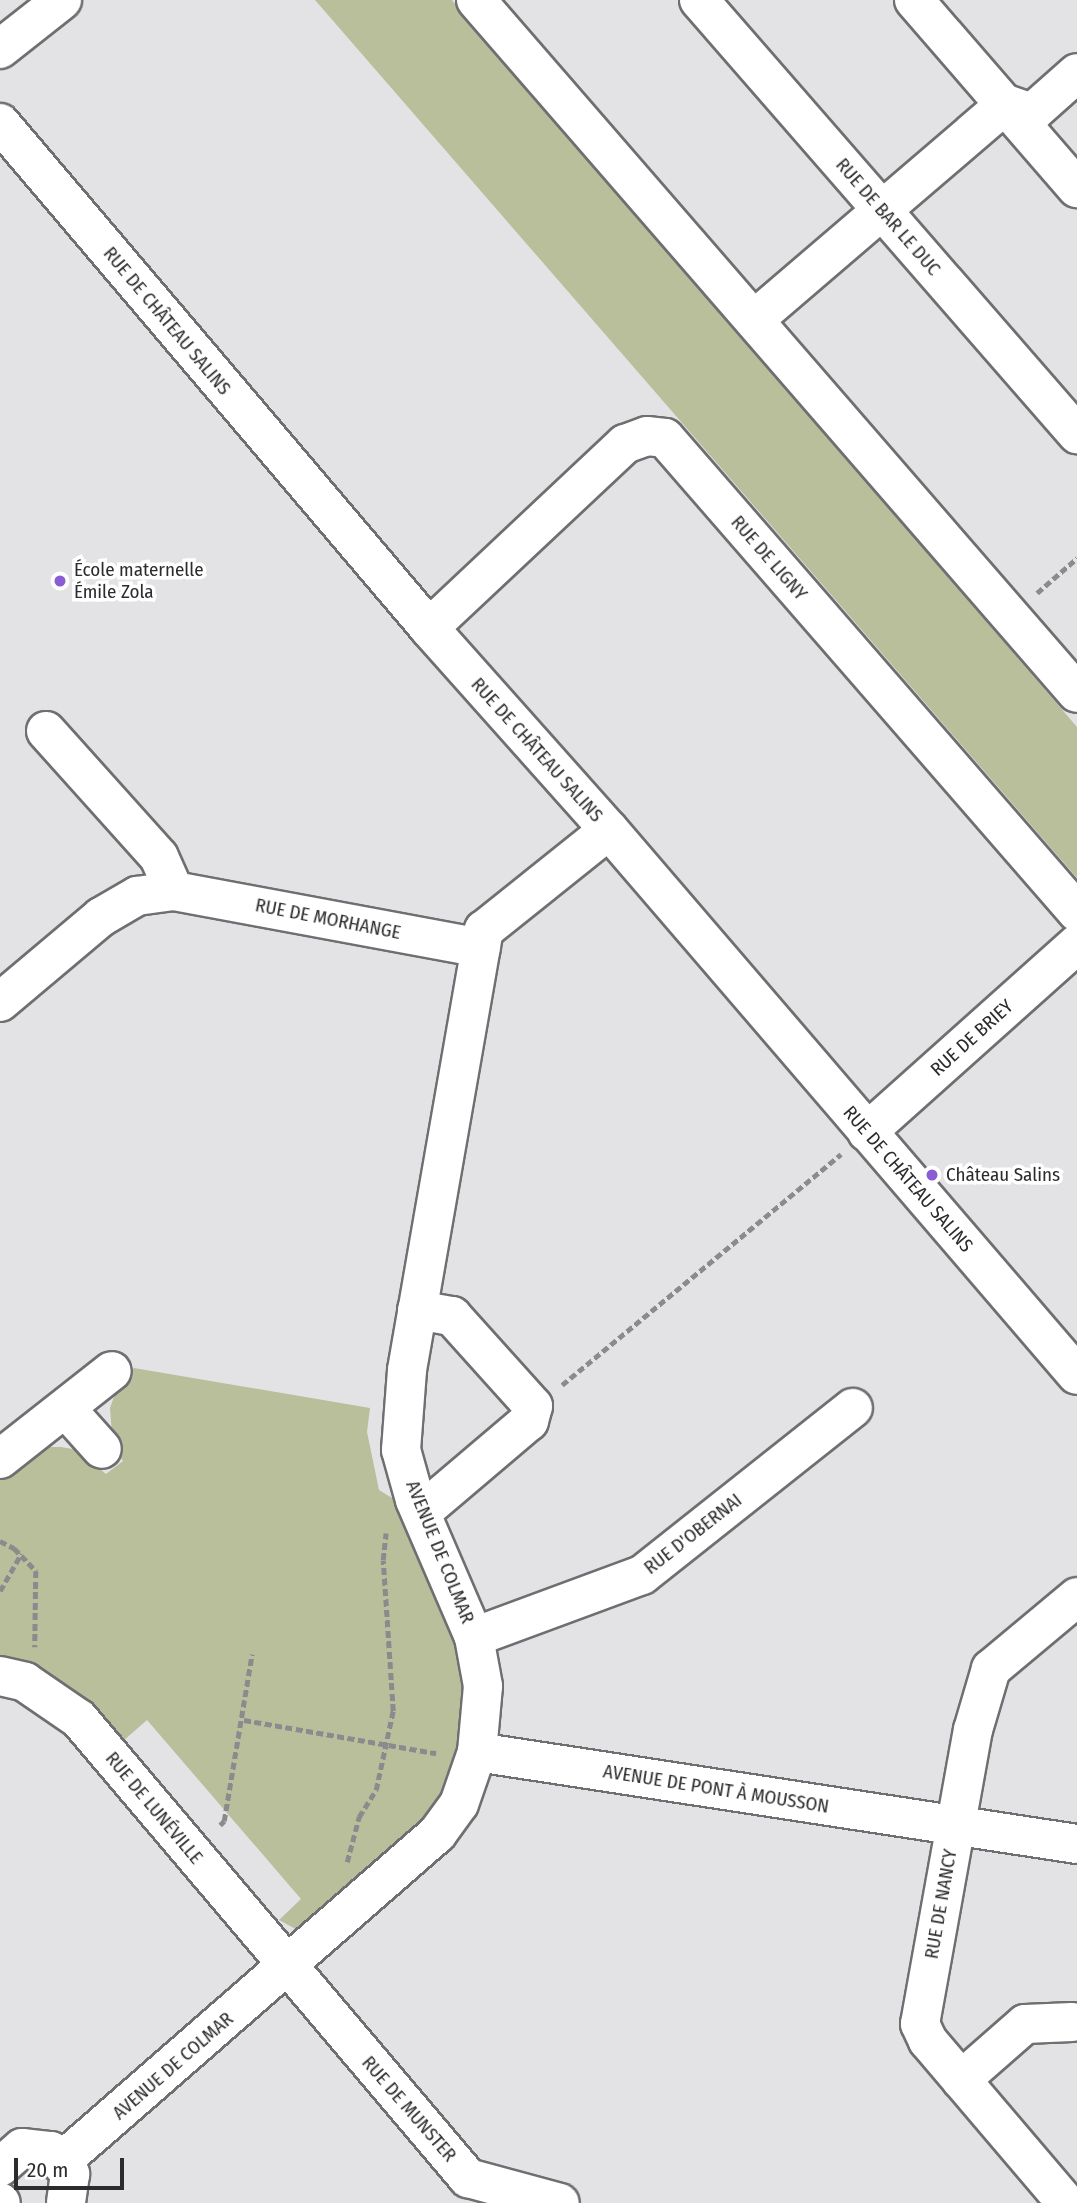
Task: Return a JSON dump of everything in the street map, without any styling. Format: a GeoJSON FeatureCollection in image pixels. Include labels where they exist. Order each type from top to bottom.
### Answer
{"type":"FeatureCollection","features":[{"type":"Feature","properties":{"kind":"street"},"geometry":{"type":"LineString","coordinates":[[0,49],[62,0]]}},
{"type":"Feature","properties":{"kind":"street","name":"RUE DE BAR LE DUC"},"geometry":{"type":"LineString","coordinates":[[699,0],[1077,434]]}},
{"type":"Feature","properties":{"kind":"street"},"geometry":{"type":"LineString","coordinates":[[914,0],[1077,188]]}},
{"type":"Feature","properties":{"kind":"street"},"geometry":{"type":"LineString","coordinates":[[487,4],[1077,693]]}},
{"type":"Feature","properties":{"kind":"street"},"geometry":{"type":"LineString","coordinates":[[1006,104],[1032,113],[1077,73]]}},
{"type":"Feature","properties":{"kind":"street"},"geometry":{"type":"LineString","coordinates":[[755,319],[881,208],[1006,104]]}},
{"type":"Feature","properties":{"kind":"street","name":"RUE DE CHÂTEAU SALINS"},"geometry":{"type":"LineString","coordinates":[[0,123],[429,628],[609,830],[1077,1375]]}},
{"type":"Feature","properties":{"kind":"street","name":"RUE DE LIGNY"},"geometry":{"type":"LineString","coordinates":[[429,628],[625,444],[647,436],[665,438],[1077,912]]}},
{"type":"Feature","properties":{"kind":"street"},"geometry":{"type":"LineString","coordinates":[[46,731],[159,857],[174,891]]}},
{"type":"Feature","properties":{"kind":"street","name":"AVENUE DE COLMAR"},"geometry":{"type":"LineString","coordinates":[[62,2161],[286,1969],[437,1834],[459,1804],[477,1752],[483,1686],[474,1637],[423,1511],[415,1500],[401,1450],[417,1310],[484,930],[609,830]]}},
{"type":"Feature","properties":{"kind":"street","name":"RUE DE MORHANGE"},"geometry":{"type":"LineString","coordinates":[[0,1002],[101,917],[137,896],[174,891],[481,948]]}},
{"type":"Feature","properties":{"kind":"street","name":"RUE DE BRIEY"},"geometry":{"type":"LineString","coordinates":[[867,1132],[1077,944]]}},
{"type":"Feature","properties":{"kind":"street"},"geometry":{"type":"LineString","coordinates":[[417,1310],[452,1316],[533,1406],[529,1421],[423,1511]]}},
{"type":"Feature","properties":{"kind":"street"},"geometry":{"type":"LineString","coordinates":[[0,1459],[67,1410],[112,1371]]}},
{"type":"Feature","properties":{"kind":"street","name":"RUE D'OBERNAI"},"geometry":{"type":"LineString","coordinates":[[474,1637],[642,1575],[853,1408]]}},
{"type":"Feature","properties":{"kind":"street"},"geometry":{"type":"LineString","coordinates":[[67,1410],[102,1449]]}},
{"type":"Feature","properties":{"kind":"street","name":"RUE DE NANCY"},"geometry":{"type":"LineString","coordinates":[[1066,2203],[961,2080],[920,2024],[972,1730],[991,1669],[1077,1597]]}},
{"type":"Feature","properties":{"kind":"street","name":"RUE DE LUNÉVILLE"},"geometry":{"type":"LineString","coordinates":[[8,1677],[54,1698],[79,1719],[286,1969]]}},
{"type":"Feature","properties":{"kind":"street","name":"AVENUE DE PONT À MOUSSON"},"geometry":{"type":"LineString","coordinates":[[477,1752],[1077,1844]]}},
{"type":"Feature","properties":{"kind":"street","name":"RUE DE MUNSTER"},"geometry":{"type":"LineString","coordinates":[[286,1969],[468,2178],[560,2203]]}},
{"type":"Feature","properties":{"kind":"street"},"geometry":{"type":"LineString","coordinates":[[961,2080],[1025,2024],[1072,2022]]}},
{"type":"Feature","properties":{"kind":"street"},"geometry":{"type":"LineString","coordinates":[[3,2156],[37,2147],[62,2161],[71,2188],[66,2203]]}},
{"type":"Feature","properties":{"kind":"path"},"geometry":{"type":"LineString","coordinates":[[1010,616],[1077,558]]}},
{"type":"Feature","properties":{"kind":"path"},"geometry":{"type":"LineString","coordinates":[[533,1406],[867,1132]]}},
{"type":"Feature","properties":{"kind":"path"},"geometry":{"type":"LineString","coordinates":[[345,1868],[359,1817],[376,1790],[389,1745],[393,1711],[383,1560],[387,1523]]}},
{"type":"Feature","properties":{"kind":"path"},"geometry":{"type":"LineString","coordinates":[[0,1541],[21,1554],[36,1571],[37,1581],[34,1657],[22,1655],[8,1677]]}},
{"type":"Feature","properties":{"kind":"path"},"geometry":{"type":"LineString","coordinates":[[0,1591],[21,1554]]}},
{"type":"Feature","properties":{"kind":"path"},"geometry":{"type":"LineString","coordinates":[[189,1851],[224,1821],[252,1654]]}},
{"type":"Feature","properties":{"kind":"path"},"geometry":{"type":"LineString","coordinates":[[244,1720],[437,1753]]}},
{"type":"Feature","properties":{"kind":"green space"},"geometry":{"type":"Polygon","coordinates":[[[315,0],[452,0],[1077,727],[1077,878],[315,0]]]}},
{"type":"Feature","properties":{"kind":"green space"},"geometry":{"type":"Polygon","coordinates":[[[134,1368],[370,1408],[367,1432],[379,1490],[397,1501],[457,1631],[467,1716],[445,1801],[303,1933],[279,1920],[301,1899],[147,1720],[123,1741],[89,1702],[44,1670],[0,1657],[0,1472],[40,1447],[78,1450],[106,1474],[123,1461],[113,1447],[110,1408],[118,1385],[134,1368]]]}},
{"type":"Feature","properties":{"kind":"place","name":"École maternelle Émile Zola"},"geometry":{"type":"Point","coordinates":[60,581]}},
{"type":"Feature","properties":{"kind":"place","name":"Château Salins"},"geometry":{"type":"Point","coordinates":[932,1175]}}]}
